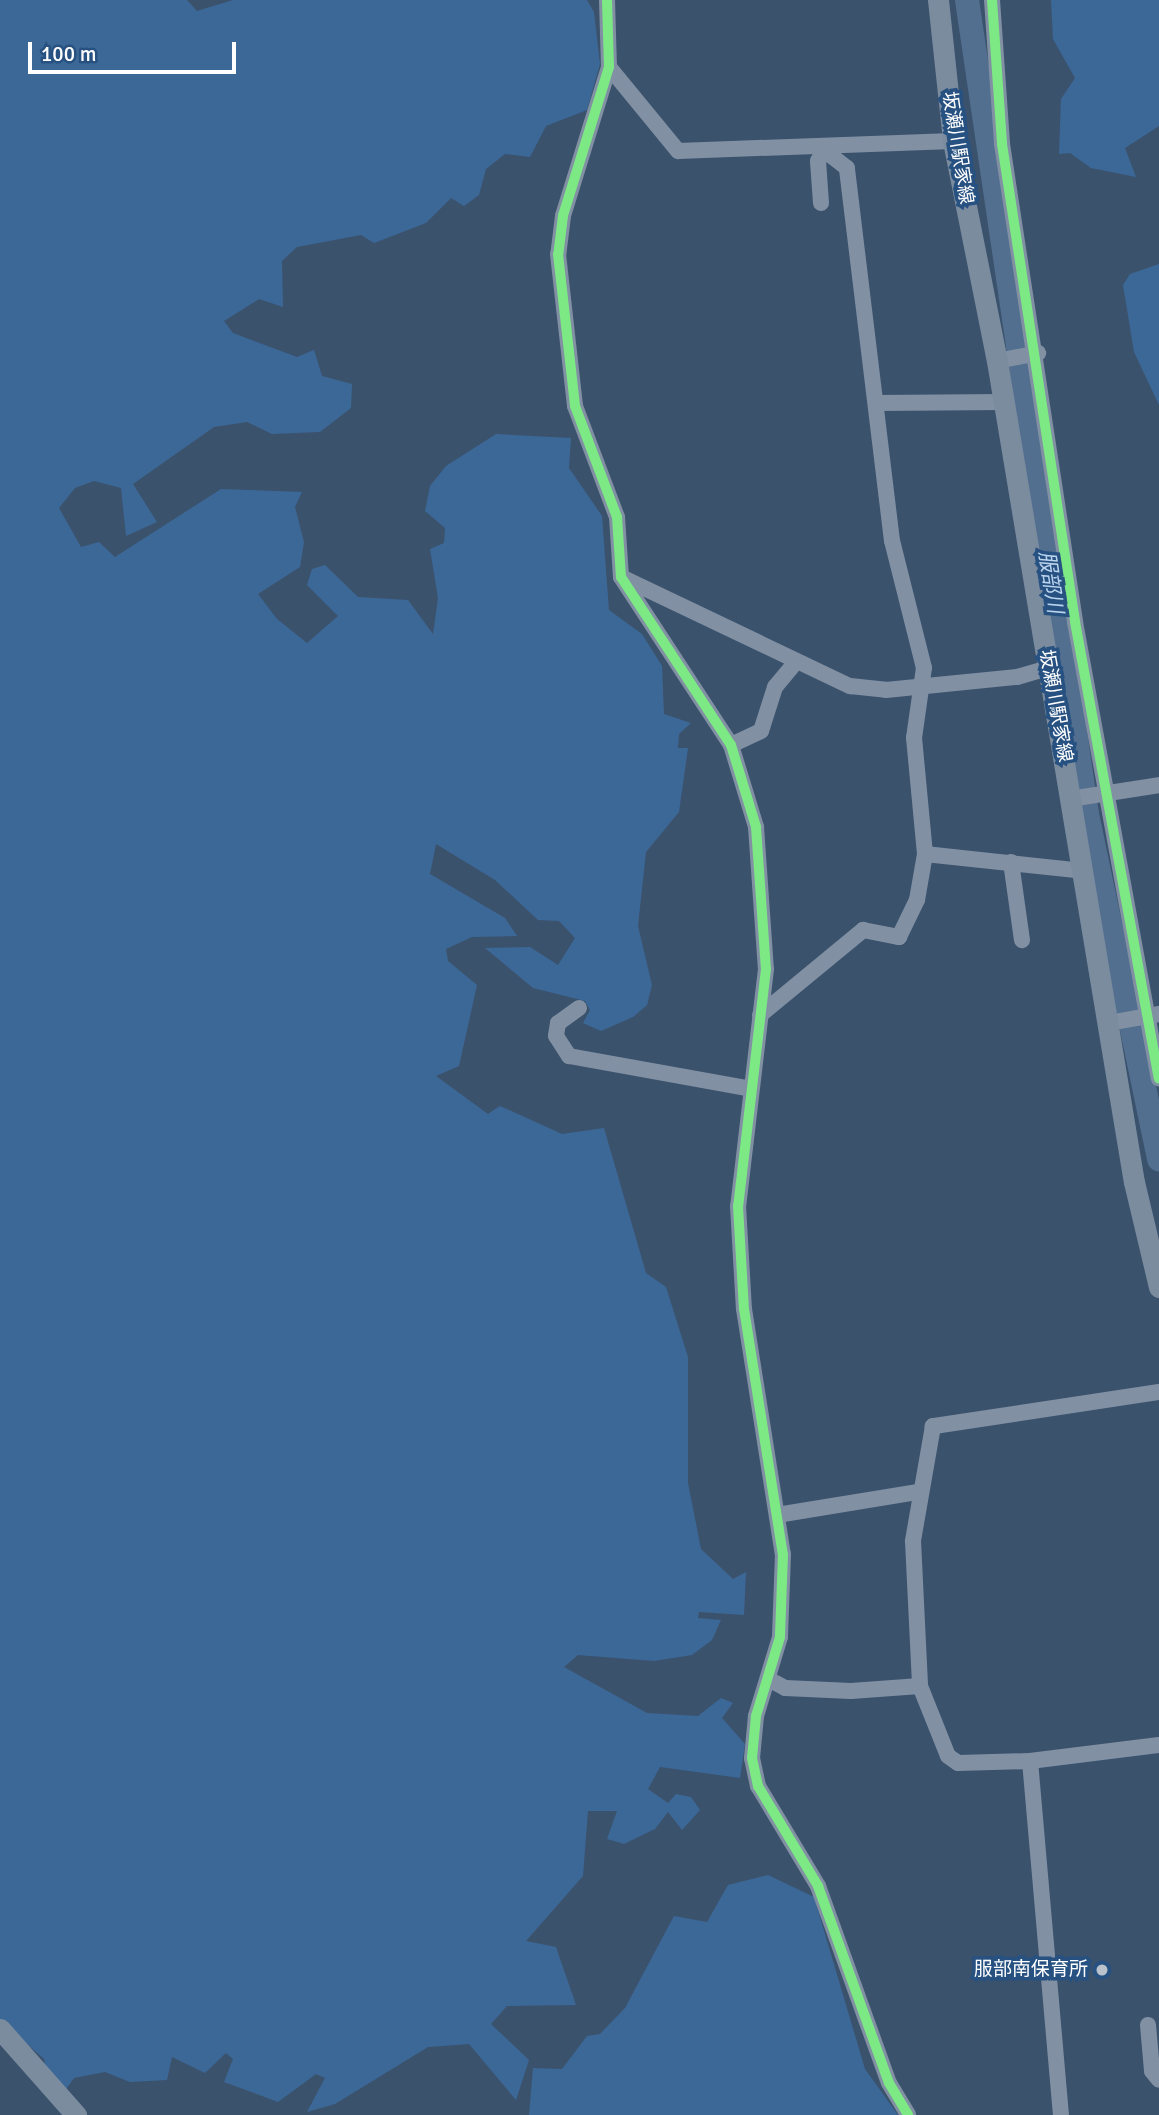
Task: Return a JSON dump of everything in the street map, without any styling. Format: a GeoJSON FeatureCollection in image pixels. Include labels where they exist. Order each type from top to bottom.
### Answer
{"type":"FeatureCollection","features":[{"type":"Feature","properties":{"kind":"main road","name":"坂瀬川駅家線"},"geometry":{"type":"LineString","coordinates":[[937,0],[953,141],[1002,360],[1004,402],[1048,668],[1074,798],[1083,871],[1113,1023],[1159,1287]]}},
{"type":"Feature","properties":{"kind":"main road"},"geometry":{"type":"LineString","coordinates":[[0,2029],[23,2049],[66,2112]]}},
{"type":"Feature","properties":{"kind":"street"},"geometry":{"type":"LineString","coordinates":[[607,0],[609,67],[563,215],[559,295],[575,407],[617,517],[621,577],[731,745],[756,828],[766,969],[761,1015],[747,1088],[738,1206],[744,1309],[777,1516],[783,1596],[772,1681],[756,1716],[752,1758],[758,1786],[818,1886],[889,2084],[908,2115]]}},
{"type":"Feature","properties":{"kind":"street"},"geometry":{"type":"LineString","coordinates":[[992,0],[1002,144],[1038,353],[1075,622],[1159,1078]]}},
{"type":"Feature","properties":{"kind":"street"},"geometry":{"type":"LineString","coordinates":[[609,67],[678,151],[824,150],[953,141]]}},
{"type":"Feature","properties":{"kind":"street"},"geometry":{"type":"LineString","coordinates":[[821,203],[818,161],[824,150]]}},
{"type":"Feature","properties":{"kind":"street"},"geometry":{"type":"LineString","coordinates":[[761,1015],[863,930],[899,937],[917,900],[925,854],[914,738],[925,685],[892,541],[847,168],[824,150]]}},
{"type":"Feature","properties":{"kind":"street"},"geometry":{"type":"LineString","coordinates":[[1002,360],[1038,353]]}},
{"type":"Feature","properties":{"kind":"street"},"geometry":{"type":"LineString","coordinates":[[876,403],[1004,402]]}},
{"type":"Feature","properties":{"kind":"street"},"geometry":{"type":"LineString","coordinates":[[621,577],[648,584],[796,662],[850,686],[925,685],[1017,677],[1048,668]]}},
{"type":"Feature","properties":{"kind":"street"},"geometry":{"type":"LineString","coordinates":[[731,745],[761,730],[775,687],[796,662]]}},
{"type":"Feature","properties":{"kind":"street"},"geometry":{"type":"LineString","coordinates":[[1074,798],[1159,785]]}},
{"type":"Feature","properties":{"kind":"street"},"geometry":{"type":"LineString","coordinates":[[925,854],[1083,871]]}},
{"type":"Feature","properties":{"kind":"street"},"geometry":{"type":"LineString","coordinates":[[1011,862],[1022,940]]}},
{"type":"Feature","properties":{"kind":"street"},"geometry":{"type":"LineString","coordinates":[[579,1008],[558,1023],[556,1036],[569,1056],[747,1088]]}},
{"type":"Feature","properties":{"kind":"street"},"geometry":{"type":"LineString","coordinates":[[1113,1023],[1148,1018]]}},
{"type":"Feature","properties":{"kind":"street"},"geometry":{"type":"LineString","coordinates":[[1159,1392],[933,1426],[918,1492],[912,1541],[920,1686],[948,1756],[958,1763],[1030,1760],[1159,1745]]}},
{"type":"Feature","properties":{"kind":"street"},"geometry":{"type":"LineString","coordinates":[[777,1516],[918,1492]]}},
{"type":"Feature","properties":{"kind":"street"},"geometry":{"type":"LineString","coordinates":[[772,1681],[785,1688],[850,1692],[920,1686]]}},
{"type":"Feature","properties":{"kind":"street"},"geometry":{"type":"LineString","coordinates":[[1030,1760],[1061,2115]]}},
{"type":"Feature","properties":{"kind":"street"},"geometry":{"type":"LineString","coordinates":[[1148,2025],[1152,2071],[1159,2080]]}},
{"type":"Feature","properties":{"kind":"shaded area"},"geometry":{"type":"Polygon","coordinates":[[[0,0],[187,0],[197,11],[233,0],[587,0],[594,12],[600,64],[587,110],[546,126],[530,157],[505,154],[486,169],[479,195],[464,206],[451,198],[426,223],[374,243],[361,235],[297,247],[282,261],[283,307],[259,299],[224,321],[233,333],[297,357],[314,350],[322,376],[352,384],[351,408],[320,432],[272,434],[247,422],[214,427],[133,484],[157,522],[126,536],[121,488],[94,481],[75,488],[59,508],[81,547],[99,542],[115,557],[221,489],[302,492],[295,507],[304,542],[300,567],[258,594],[277,619],[307,643],[338,616],[307,585],[312,569],[325,565],[358,597],[408,600],[433,634],[438,598],[430,549],[444,543],[445,528],[425,511],[430,486],[446,466],[496,434],[571,438],[569,468],[602,516],[609,610],[642,634],[662,666],[664,714],[691,723],[679,734],[678,748],[688,748],[679,812],[646,852],[638,926],[652,985],[647,1005],[633,1017],[601,1031],[583,1023],[590,1010],[585,1001],[533,988],[485,948],[530,947],[558,965],[575,938],[559,921],[538,920],[495,880],[436,844],[430,874],[505,918],[517,936],[472,937],[446,949],[448,961],[477,985],[459,1066],[436,1076],[488,1114],[500,1106],[562,1134],[604,1128],[646,1273],[666,1287],[688,1357],[688,1483],[701,1549],[733,1579],[746,1572],[744,1615],[699,1612],[698,1618],[721,1620],[712,1640],[692,1655],[654,1661],[578,1655],[564,1667],[647,1713],[698,1716],[721,1698],[733,1703],[722,1718],[745,1744],[740,1778],[660,1767],[648,1789],[668,1803],[676,1794],[691,1797],[700,1810],[682,1830],[668,1812],[655,1829],[624,1844],[607,1839],[617,1811],[588,1811],[583,1876],[526,1941],[556,1947],[576,2005],[507,2006],[491,2024],[529,2060],[516,2100],[469,2044],[428,2047],[335,2104],[307,2112],[325,2078],[316,2074],[278,2102],[224,2082],[233,2059],[226,2053],[205,2073],[172,2057],[167,2080],[130,2082],[105,2072],[74,2078],[64,2092],[48,2078],[44,2059],[0,2020],[0,0]]]}},
{"type":"Feature","properties":{"kind":"shaded area"},"geometry":{"type":"Polygon","coordinates":[[[1051,0],[1159,0],[1159,126],[1125,148],[1136,177],[1091,168],[1070,153],[1059,154],[1061,99],[1075,78],[1053,39],[1051,0]]]}},
{"type":"Feature","properties":{"kind":"shaded area"},"geometry":{"type":"Polygon","coordinates":[[[1159,264],[1159,405],[1134,352],[1123,285],[1130,274],[1159,264]]]}},
{"type":"Feature","properties":{"kind":"shaded area"},"geometry":{"type":"Polygon","coordinates":[[[768,1875],[814,1897],[865,2069],[898,2115],[529,2115],[533,2068],[562,2069],[587,2036],[600,2034],[625,2008],[674,1916],[707,1922],[728,1885],[768,1875]]]}},
{"type":"Feature","properties":{"kind":"waterway","name":"服部川"},"geometry":{"type":"LineString","coordinates":[[967,0],[1087,814],[1159,1160]]}},
{"type":"Feature","properties":{"kind":"cycle path"},"geometry":{"type":"LineString","coordinates":[[607,0],[609,67],[563,216],[558,254],[575,406],[617,517],[621,577],[731,745],[756,827],[766,969],[738,1206],[744,1309],[783,1554],[780,1637],[756,1716],[752,1758],[758,1786],[818,1886],[889,2083],[908,2115]]}},
{"type":"Feature","properties":{"kind":"cycle path"},"geometry":{"type":"LineString","coordinates":[[992,0],[1002,144],[1075,622],[1159,1078]]}},
{"type":"Feature","properties":{"kind":"place","name":"服部南保育所"},"geometry":{"type":"Point","coordinates":[1102,1970]}}]}
